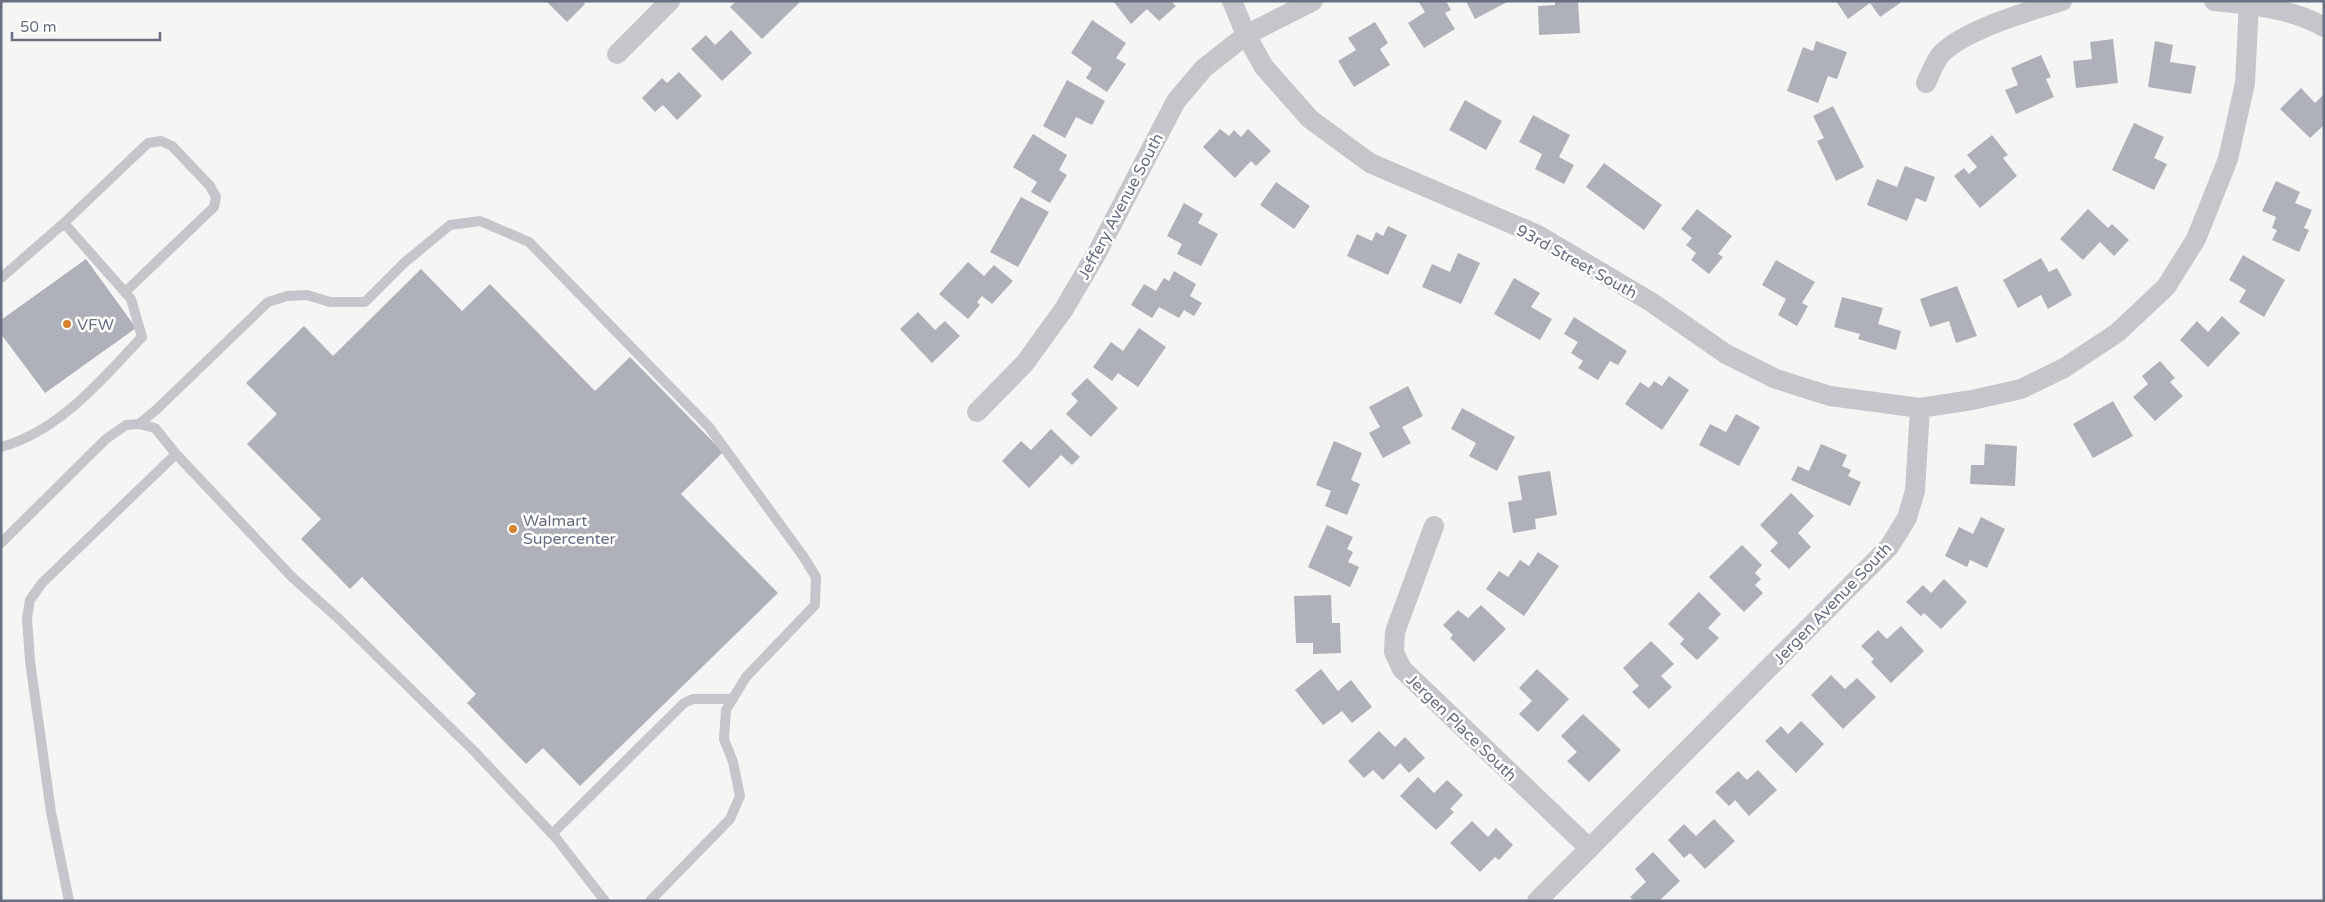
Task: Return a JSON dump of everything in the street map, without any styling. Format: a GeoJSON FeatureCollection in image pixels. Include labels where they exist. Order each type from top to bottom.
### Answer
{"type":"FeatureCollection","features":[{"type":"Feature","properties":{"kind":"street"},"geometry":{"type":"LineString","coordinates":[[617,54],[670,1]]}},
{"type":"Feature","properties":{"kind":"street"},"geometry":{"type":"LineString","coordinates":[[1232,1],[1246,35]]}},
{"type":"Feature","properties":{"kind":"street","name":"Jeffery Avenue South"},"geometry":{"type":"LineString","coordinates":[[977,412],[1025,363],[1064,308],[1098,251],[1176,101],[1204,68],[1246,35],[1313,1]]}},
{"type":"Feature","properties":{"kind":"street"},"geometry":{"type":"LineString","coordinates":[[1926,84],[1942,53],[1969,36],[2012,17],[2062,1]]}},
{"type":"Feature","properties":{"kind":"street"},"geometry":{"type":"LineString","coordinates":[[2214,1],[2249,3],[2292,13],[2324,27]]}},
{"type":"Feature","properties":{"kind":"street"},"geometry":{"type":"LineString","coordinates":[[1920,408],[1972,400],[2021,389],[2064,368],[2117,333],[2166,286],[2196,239],[2228,159],[2245,83],[2249,3]]}},
{"type":"Feature","properties":{"kind":"street","name":"93rd Street South"},"geometry":{"type":"LineString","coordinates":[[1246,35],[1264,67],[1310,119],[1370,163],[1538,235],[1651,302],[1726,354],[1776,379],[1830,396],[1920,408]]}},
{"type":"Feature","properties":{"kind":"street","name":"Jergen Avenue South"},"geometry":{"type":"LineString","coordinates":[[1537,901],[1889,547],[1907,518],[1915,491],[1920,408]]}},
{"type":"Feature","properties":{"kind":"street","name":"Jergen Place South"},"geometry":{"type":"LineString","coordinates":[[1434,526],[1395,632],[1394,652],[1402,669],[1589,848]]}},
{"type":"Feature","properties":{"kind":"lane"},"geometry":{"type":"LineString","coordinates":[[1,278],[64,223],[148,143],[161,141],[172,146],[210,186],[216,197],[214,207],[125,292]]}},
{"type":"Feature","properties":{"kind":"lane"},"geometry":{"type":"LineString","coordinates":[[139,424],[183,385],[268,302],[287,296],[307,295],[330,302],[365,302],[404,263],[450,225],[480,221],[529,242],[709,427],[803,556],[816,577],[815,605],[746,677],[726,710],[724,739],[733,762],[740,796],[730,819],[650,901]]}},
{"type":"Feature","properties":{"kind":"lane"},"geometry":{"type":"LineString","coordinates":[[1,447],[44,428],[79,402],[142,337],[131,299],[64,223]]}},
{"type":"Feature","properties":{"kind":"lane"},"geometry":{"type":"LineString","coordinates":[[1,544],[106,439],[126,425],[139,424],[155,428],[176,454],[292,577],[340,620],[474,751],[552,834],[605,901]]}},
{"type":"Feature","properties":{"kind":"lane"},"geometry":{"type":"LineString","coordinates":[[69,901],[51,812],[30,661],[27,618],[30,600],[42,583],[176,454]]}},
{"type":"Feature","properties":{"kind":"lane"},"geometry":{"type":"LineString","coordinates":[[552,834],[684,703],[693,699],[733,699]]}},
{"type":"Feature","properties":{"kind":"building"},"geometry":{"type":"Polygon","coordinates":[[[546,1],[583,1],[585,4],[567,22],[546,1]]]}},
{"type":"Feature","properties":{"kind":"building"},"geometry":{"type":"Polygon","coordinates":[[[736,1],[797,1],[799,3],[762,39],[730,7],[736,1]]]}},
{"type":"Feature","properties":{"kind":"building"},"geometry":{"type":"Polygon","coordinates":[[[1113,1],[1171,1],[1176,6],[1159,21],[1147,9],[1131,24],[1113,1]]]}},
{"type":"Feature","properties":{"kind":"building"},"geometry":{"type":"Polygon","coordinates":[[[1418,1],[1446,1],[1451,10],[1445,13],[1455,29],[1424,48],[1408,23],[1425,12],[1418,1]]]}},
{"type":"Feature","properties":{"kind":"building"},"geometry":{"type":"Polygon","coordinates":[[[1466,1],[1509,1],[1475,19],[1466,1]]]}},
{"type":"Feature","properties":{"kind":"building"},"geometry":{"type":"Polygon","coordinates":[[[1555,1],[1578,1],[1580,33],[1539,35],[1538,6],[1555,5],[1555,1]]]}},
{"type":"Feature","properties":{"kind":"building"},"geometry":{"type":"Polygon","coordinates":[[[1836,1],[1903,1],[1880,17],[1870,3],[1848,19],[1836,1]]]}},
{"type":"Feature","properties":{"kind":"building"},"geometry":{"type":"Polygon","coordinates":[[[1092,20],[1126,43],[1116,58],[1126,64],[1107,92],[1086,78],[1092,68],[1071,53],[1092,20]]]}},
{"type":"Feature","properties":{"kind":"building"},"geometry":{"type":"Polygon","coordinates":[[[1375,22],[1388,43],[1380,49],[1390,65],[1354,87],[1338,61],[1356,50],[1348,38],[1375,22]]]}},
{"type":"Feature","properties":{"kind":"building"},"geometry":{"type":"Polygon","coordinates":[[[731,30],[752,53],[722,81],[691,49],[706,35],[715,45],[731,30]]]}},
{"type":"Feature","properties":{"kind":"building"},"geometry":{"type":"Polygon","coordinates":[[[2113,39],[2118,83],[2076,88],[2073,61],[2092,59],[2090,42],[2113,39]]]}},
{"type":"Feature","properties":{"kind":"building"},"geometry":{"type":"Polygon","coordinates":[[[1816,41],[1847,52],[1837,79],[1828,76],[1818,103],[1787,91],[1803,47],[1813,51],[1816,41]]]}},
{"type":"Feature","properties":{"kind":"building"},"geometry":{"type":"Polygon","coordinates":[[[2155,41],[2173,45],[2170,62],[2196,66],[2191,94],[2148,87],[2155,41]]]}},
{"type":"Feature","properties":{"kind":"building"},"geometry":{"type":"Polygon","coordinates":[[[2041,55],[2051,77],[2046,79],[2054,97],[2016,114],[2005,90],[2018,85],[2011,68],[2041,55]]]}},
{"type":"Feature","properties":{"kind":"building"},"geometry":{"type":"Polygon","coordinates":[[[679,72],[702,96],[677,120],[663,105],[655,112],[642,98],[662,78],[667,83],[679,72]]]}},
{"type":"Feature","properties":{"kind":"building"},"geometry":{"type":"Polygon","coordinates":[[[1067,80],[1105,101],[1092,125],[1076,117],[1065,138],[1043,126],[1067,80]]]}},
{"type":"Feature","properties":{"kind":"building"},"geometry":{"type":"Polygon","coordinates":[[[2301,88],[2315,103],[2324,94],[2324,125],[2310,138],[2280,109],[2301,88]]]}},
{"type":"Feature","properties":{"kind":"building"},"geometry":{"type":"Polygon","coordinates":[[[1465,100],[1502,121],[1486,150],[1449,130],[1465,100]]]}},
{"type":"Feature","properties":{"kind":"building"},"geometry":{"type":"Polygon","coordinates":[[[1833,106],[1864,167],[1836,181],[1817,141],[1824,138],[1813,116],[1833,106]]]}},
{"type":"Feature","properties":{"kind":"building"},"geometry":{"type":"Polygon","coordinates":[[[1533,115],[1570,135],[1559,157],[1574,165],[1564,184],[1535,169],[1542,154],[1519,142],[1533,115]]]}},
{"type":"Feature","properties":{"kind":"building"},"geometry":{"type":"Polygon","coordinates":[[[2134,123],[2164,137],[2154,158],[2167,164],[2154,190],[2112,170],[2134,123]]]}},
{"type":"Feature","properties":{"kind":"building"},"geometry":{"type":"Polygon","coordinates":[[[1220,129],[1229,136],[1234,130],[1241,137],[1248,129],[1271,151],[1256,166],[1251,161],[1235,178],[1203,147],[1220,129]]]}},
{"type":"Feature","properties":{"kind":"building"},"geometry":{"type":"Polygon","coordinates":[[[1033,134],[1067,155],[1059,170],[1067,175],[1050,203],[1031,192],[1037,182],[1013,167],[1033,134]]]}},
{"type":"Feature","properties":{"kind":"building"},"geometry":{"type":"Polygon","coordinates":[[[1992,135],[2008,155],[2003,158],[2017,176],[1980,208],[1954,176],[1964,168],[1969,174],[1977,167],[1967,155],[1992,135]]]}},
{"type":"Feature","properties":{"kind":"building"},"geometry":{"type":"Polygon","coordinates":[[[1604,163],[1662,205],[1644,230],[1586,187],[1604,163]]]}},
{"type":"Feature","properties":{"kind":"building"},"geometry":{"type":"Polygon","coordinates":[[[1905,166],[1935,177],[1926,202],[1916,198],[1907,221],[1867,205],[1877,179],[1897,187],[1905,166]]]}},
{"type":"Feature","properties":{"kind":"building"},"geometry":{"type":"Polygon","coordinates":[[[2276,181],[2300,192],[2295,203],[2312,210],[2304,228],[2309,230],[2299,252],[2272,240],[2277,230],[2272,228],[2276,217],[2262,211],[2276,181]]]}},
{"type":"Feature","properties":{"kind":"building"},"geometry":{"type":"Polygon","coordinates":[[[1276,182],[1310,206],[1294,229],[1260,205],[1276,182]]]}},
{"type":"Feature","properties":{"kind":"building"},"geometry":{"type":"Polygon","coordinates":[[[1021,197],[1049,212],[1018,267],[990,252],[1021,197]]]}},
{"type":"Feature","properties":{"kind":"building"},"geometry":{"type":"Polygon","coordinates":[[[1184,203],[1203,214],[1198,223],[1218,234],[1201,266],[1177,254],[1182,244],[1167,236],[1184,203]]]}},
{"type":"Feature","properties":{"kind":"building"},"geometry":{"type":"Polygon","coordinates":[[[1697,209],[1732,236],[1718,254],[1723,257],[1709,274],[1691,260],[1696,253],[1686,245],[1692,238],[1681,229],[1697,209]]]}},
{"type":"Feature","properties":{"kind":"building"},"geometry":{"type":"Polygon","coordinates":[[[2088,209],[2108,228],[2112,224],[2129,240],[2114,256],[2100,242],[2083,260],[2060,239],[2088,209]]]}},
{"type":"Feature","properties":{"kind":"building"},"geometry":{"type":"Polygon","coordinates":[[[1388,226],[1407,235],[1388,275],[1347,256],[1357,234],[1372,241],[1376,232],[1383,236],[1388,226]]]}},
{"type":"Feature","properties":{"kind":"building"},"geometry":{"type":"Polygon","coordinates":[[[1458,253],[1480,263],[1461,304],[1422,287],[1432,264],[1450,272],[1458,253]]]}},
{"type":"Feature","properties":{"kind":"building"},"geometry":{"type":"Polygon","coordinates":[[[2243,255],[2285,280],[2264,317],[2239,302],[2246,290],[2229,280],[2243,255]]]}},
{"type":"Feature","properties":{"kind":"building"},"geometry":{"type":"Polygon","coordinates":[[[2041,258],[2049,272],[2057,268],[2072,295],[2048,309],[2041,295],[2018,308],[2003,280],[2041,258]]]}},
{"type":"Feature","properties":{"kind":"building","name":"VFW"},"geometry":{"type":"Polygon","coordinates":[[[86,259],[136,328],[45,393],[1,334],[1,320],[86,259]]]}},
{"type":"Feature","properties":{"kind":"building"},"geometry":{"type":"Polygon","coordinates":[[[1776,260],[1815,282],[1802,303],[1808,306],[1797,326],[1778,315],[1786,299],[1762,285],[1776,260]]]}},
{"type":"Feature","properties":{"kind":"building"},"geometry":{"type":"Polygon","coordinates":[[[968,262],[984,276],[994,265],[1013,281],[992,304],[982,296],[977,302],[980,305],[968,319],[939,294],[968,262]]]}},
{"type":"Feature","properties":{"kind":"building","name":"Walmart Supercenter"},"geometry":{"type":"Polygon","coordinates":[[[421,269],[462,311],[490,284],[595,391],[630,357],[723,452],[681,494],[778,593],[580,786],[543,748],[526,764],[467,703],[476,694],[362,577],[350,589],[301,539],[321,519],[247,444],[277,414],[246,383],[304,326],[333,356],[421,269]]]}},
{"type":"Feature","properties":{"kind":"building"},"geometry":{"type":"Polygon","coordinates":[[[1174,271],[1196,284],[1190,296],[1202,303],[1194,316],[1184,310],[1179,318],[1159,307],[1152,318],[1131,305],[1144,284],[1156,291],[1164,278],[1169,281],[1174,271]]]}},
{"type":"Feature","properties":{"kind":"building"},"geometry":{"type":"Polygon","coordinates":[[[1514,278],[1540,293],[1531,307],[1552,319],[1540,340],[1494,314],[1514,278]]]}},
{"type":"Feature","properties":{"kind":"building"},"geometry":{"type":"Polygon","coordinates":[[[1957,286],[1977,336],[1956,343],[1949,321],[1930,327],[1920,299],[1957,286]]]}},
{"type":"Feature","properties":{"kind":"building"},"geometry":{"type":"Polygon","coordinates":[[[1842,297],[1883,308],[1878,324],[1901,331],[1896,350],[1858,339],[1860,334],[1834,327],[1842,297]]]}},
{"type":"Feature","properties":{"kind":"building"},"geometry":{"type":"Polygon","coordinates":[[[918,312],[935,330],[945,321],[960,336],[932,363],[900,329],[918,312]]]}},
{"type":"Feature","properties":{"kind":"building"},"geometry":{"type":"Polygon","coordinates":[[[2222,316],[2240,333],[2208,367],[2180,340],[2197,321],[2208,332],[2222,316]]]}},
{"type":"Feature","properties":{"kind":"building"},"geometry":{"type":"Polygon","coordinates":[[[1574,317],[1627,351],[1618,365],[1610,361],[1598,380],[1578,368],[1583,361],[1571,353],[1578,342],[1564,334],[1574,317]]]}},
{"type":"Feature","properties":{"kind":"building"},"geometry":{"type":"Polygon","coordinates":[[[1139,328],[1166,347],[1138,387],[1118,373],[1112,381],[1093,367],[1111,342],[1123,351],[1139,328]]]}},
{"type":"Feature","properties":{"kind":"building"},"geometry":{"type":"Polygon","coordinates":[[[2160,361],[2175,378],[2170,382],[2183,396],[2155,421],[2133,397],[2148,384],[2142,376],[2160,361]]]}},
{"type":"Feature","properties":{"kind":"building"},"geometry":{"type":"Polygon","coordinates":[[[1669,376],[1689,390],[1662,430],[1625,404],[1640,382],[1649,388],[1654,381],[1662,386],[1669,376]]]}},
{"type":"Feature","properties":{"kind":"building"},"geometry":{"type":"Polygon","coordinates":[[[1087,378],[1118,408],[1091,437],[1066,414],[1078,401],[1071,394],[1087,378]]]}},
{"type":"Feature","properties":{"kind":"building"},"geometry":{"type":"Polygon","coordinates":[[[1408,386],[1423,416],[1402,427],[1411,443],[1383,458],[1369,433],[1380,427],[1369,407],[1408,386]]]}},
{"type":"Feature","properties":{"kind":"building"},"geometry":{"type":"Polygon","coordinates":[[[2113,401],[2133,436],[2093,458],[2073,424],[2113,401]]]}},
{"type":"Feature","properties":{"kind":"building"},"geometry":{"type":"Polygon","coordinates":[[[1462,408],[1515,437],[1497,471],[1469,456],[1476,443],[1451,429],[1462,408]]]}},
{"type":"Feature","properties":{"kind":"building"},"geometry":{"type":"Polygon","coordinates":[[[1736,414],[1760,427],[1739,466],[1699,445],[1710,424],[1726,432],[1736,414]]]}},
{"type":"Feature","properties":{"kind":"building"},"geometry":{"type":"Polygon","coordinates":[[[1051,429],[1080,457],[1072,465],[1061,455],[1029,488],[1002,461],[1021,441],[1031,450],[1051,429]]]}},
{"type":"Feature","properties":{"kind":"building"},"geometry":{"type":"Polygon","coordinates":[[[1334,441],[1362,453],[1351,480],[1360,484],[1347,515],[1325,506],[1331,491],[1316,485],[1334,441]]]}},
{"type":"Feature","properties":{"kind":"building"},"geometry":{"type":"Polygon","coordinates":[[[1821,444],[1847,455],[1842,466],[1851,470],[1848,476],[1861,482],[1850,506],[1791,480],[1798,466],[1809,471],[1821,444]]]}},
{"type":"Feature","properties":{"kind":"building"},"geometry":{"type":"Polygon","coordinates":[[[1985,444],[2017,446],[2015,486],[1970,484],[1971,465],[1984,465],[1985,444]]]}},
{"type":"Feature","properties":{"kind":"building"},"geometry":{"type":"Polygon","coordinates":[[[1550,471],[1557,515],[1535,519],[1536,529],[1513,533],[1508,502],[1522,500],[1518,476],[1550,471]]]}},
{"type":"Feature","properties":{"kind":"building"},"geometry":{"type":"Polygon","coordinates":[[[1791,493],[1814,516],[1798,533],[1811,547],[1789,569],[1770,551],[1778,543],[1760,525],[1791,493]]]}},
{"type":"Feature","properties":{"kind":"building"},"geometry":{"type":"Polygon","coordinates":[[[1981,517],[2005,529],[1987,568],[1970,560],[1967,567],[1945,556],[1959,527],[1973,534],[1981,517]]]}},
{"type":"Feature","properties":{"kind":"building"},"geometry":{"type":"Polygon","coordinates":[[[1327,525],[1353,537],[1347,549],[1353,552],[1348,562],[1359,567],[1350,587],[1308,567],[1327,525]]]}},
{"type":"Feature","properties":{"kind":"building"},"geometry":{"type":"Polygon","coordinates":[[[1742,545],[1762,565],[1755,573],[1761,579],[1755,585],[1763,593],[1744,612],[1709,577],[1742,545]]]}},
{"type":"Feature","properties":{"kind":"building"},"geometry":{"type":"Polygon","coordinates":[[[1538,552],[1559,566],[1524,616],[1486,589],[1499,571],[1508,577],[1520,560],[1529,566],[1538,552]]]}},
{"type":"Feature","properties":{"kind":"building"},"geometry":{"type":"Polygon","coordinates":[[[1944,579],[1967,602],[1941,629],[1924,613],[1921,616],[1906,602],[1923,585],[1931,593],[1944,579]]]}},
{"type":"Feature","properties":{"kind":"building"},"geometry":{"type":"Polygon","coordinates":[[[1699,592],[1721,614],[1708,628],[1719,638],[1697,660],[1680,644],[1684,639],[1668,624],[1699,592]]]}},
{"type":"Feature","properties":{"kind":"building"},"geometry":{"type":"Polygon","coordinates":[[[1331,595],[1332,623],[1340,623],[1341,653],[1313,654],[1313,643],[1296,643],[1294,596],[1331,595]]]}},
{"type":"Feature","properties":{"kind":"building"},"geometry":{"type":"Polygon","coordinates":[[[1481,605],[1506,629],[1474,662],[1450,638],[1453,635],[1443,625],[1458,610],[1468,618],[1481,605]]]}},
{"type":"Feature","properties":{"kind":"building"},"geometry":{"type":"Polygon","coordinates":[[[1901,626],[1924,651],[1891,683],[1871,662],[1874,659],[1861,646],[1878,630],[1887,639],[1901,626]]]}},
{"type":"Feature","properties":{"kind":"building"},"geometry":{"type":"Polygon","coordinates":[[[1651,641],[1674,664],[1661,676],[1672,687],[1649,709],[1632,692],[1639,686],[1623,668],[1651,641]]]}},
{"type":"Feature","properties":{"kind":"building"},"geometry":{"type":"Polygon","coordinates":[[[1321,669],[1338,691],[1351,680],[1372,707],[1352,723],[1342,711],[1323,725],[1295,690],[1321,669]]]}},
{"type":"Feature","properties":{"kind":"building"},"geometry":{"type":"Polygon","coordinates":[[[1537,669],[1569,699],[1538,732],[1519,714],[1532,701],[1519,688],[1537,669]]]}},
{"type":"Feature","properties":{"kind":"building"},"geometry":{"type":"Polygon","coordinates":[[[1831,675],[1845,689],[1857,678],[1876,697],[1843,729],[1811,695],[1831,675]]]}},
{"type":"Feature","properties":{"kind":"building"},"geometry":{"type":"Polygon","coordinates":[[[1583,714],[1621,750],[1589,782],[1567,761],[1577,752],[1561,736],[1583,714]]]}},
{"type":"Feature","properties":{"kind":"building"},"geometry":{"type":"Polygon","coordinates":[[[1801,721],[1824,744],[1796,773],[1765,741],[1781,726],[1788,734],[1801,721]]]}},
{"type":"Feature","properties":{"kind":"building"},"geometry":{"type":"Polygon","coordinates":[[[1379,731],[1395,747],[1405,737],[1425,758],[1409,773],[1400,763],[1383,780],[1373,770],[1364,778],[1348,761],[1379,731]]]}},
{"type":"Feature","properties":{"kind":"building"},"geometry":{"type":"Polygon","coordinates":[[[1758,770],[1777,790],[1749,816],[1735,800],[1729,806],[1715,792],[1738,771],[1747,780],[1758,770]]]}},
{"type":"Feature","properties":{"kind":"building"},"geometry":{"type":"Polygon","coordinates":[[[1418,777],[1434,793],[1447,780],[1463,795],[1450,809],[1454,812],[1436,830],[1400,796],[1418,777]]]}},
{"type":"Feature","properties":{"kind":"building"},"geometry":{"type":"Polygon","coordinates":[[[1714,819],[1735,841],[1705,869],[1690,853],[1684,858],[1668,840],[1684,824],[1696,836],[1714,819]]]}},
{"type":"Feature","properties":{"kind":"building"},"geometry":{"type":"Polygon","coordinates":[[[1472,821],[1488,837],[1496,828],[1513,845],[1499,860],[1495,857],[1480,872],[1450,843],[1472,821]]]}},
{"type":"Feature","properties":{"kind":"building"},"geometry":{"type":"Polygon","coordinates":[[[1653,852],[1680,881],[1659,901],[1634,901],[1630,897],[1646,882],[1635,869],[1653,852]]]}},
{"type":"Feature","properties":{"kind":"place","name":"VFW"},"geometry":{"type":"Point","coordinates":[67,324]}},
{"type":"Feature","properties":{"kind":"place","name":"Walmart Supercenter"},"geometry":{"type":"Point","coordinates":[513,529]}}]}
